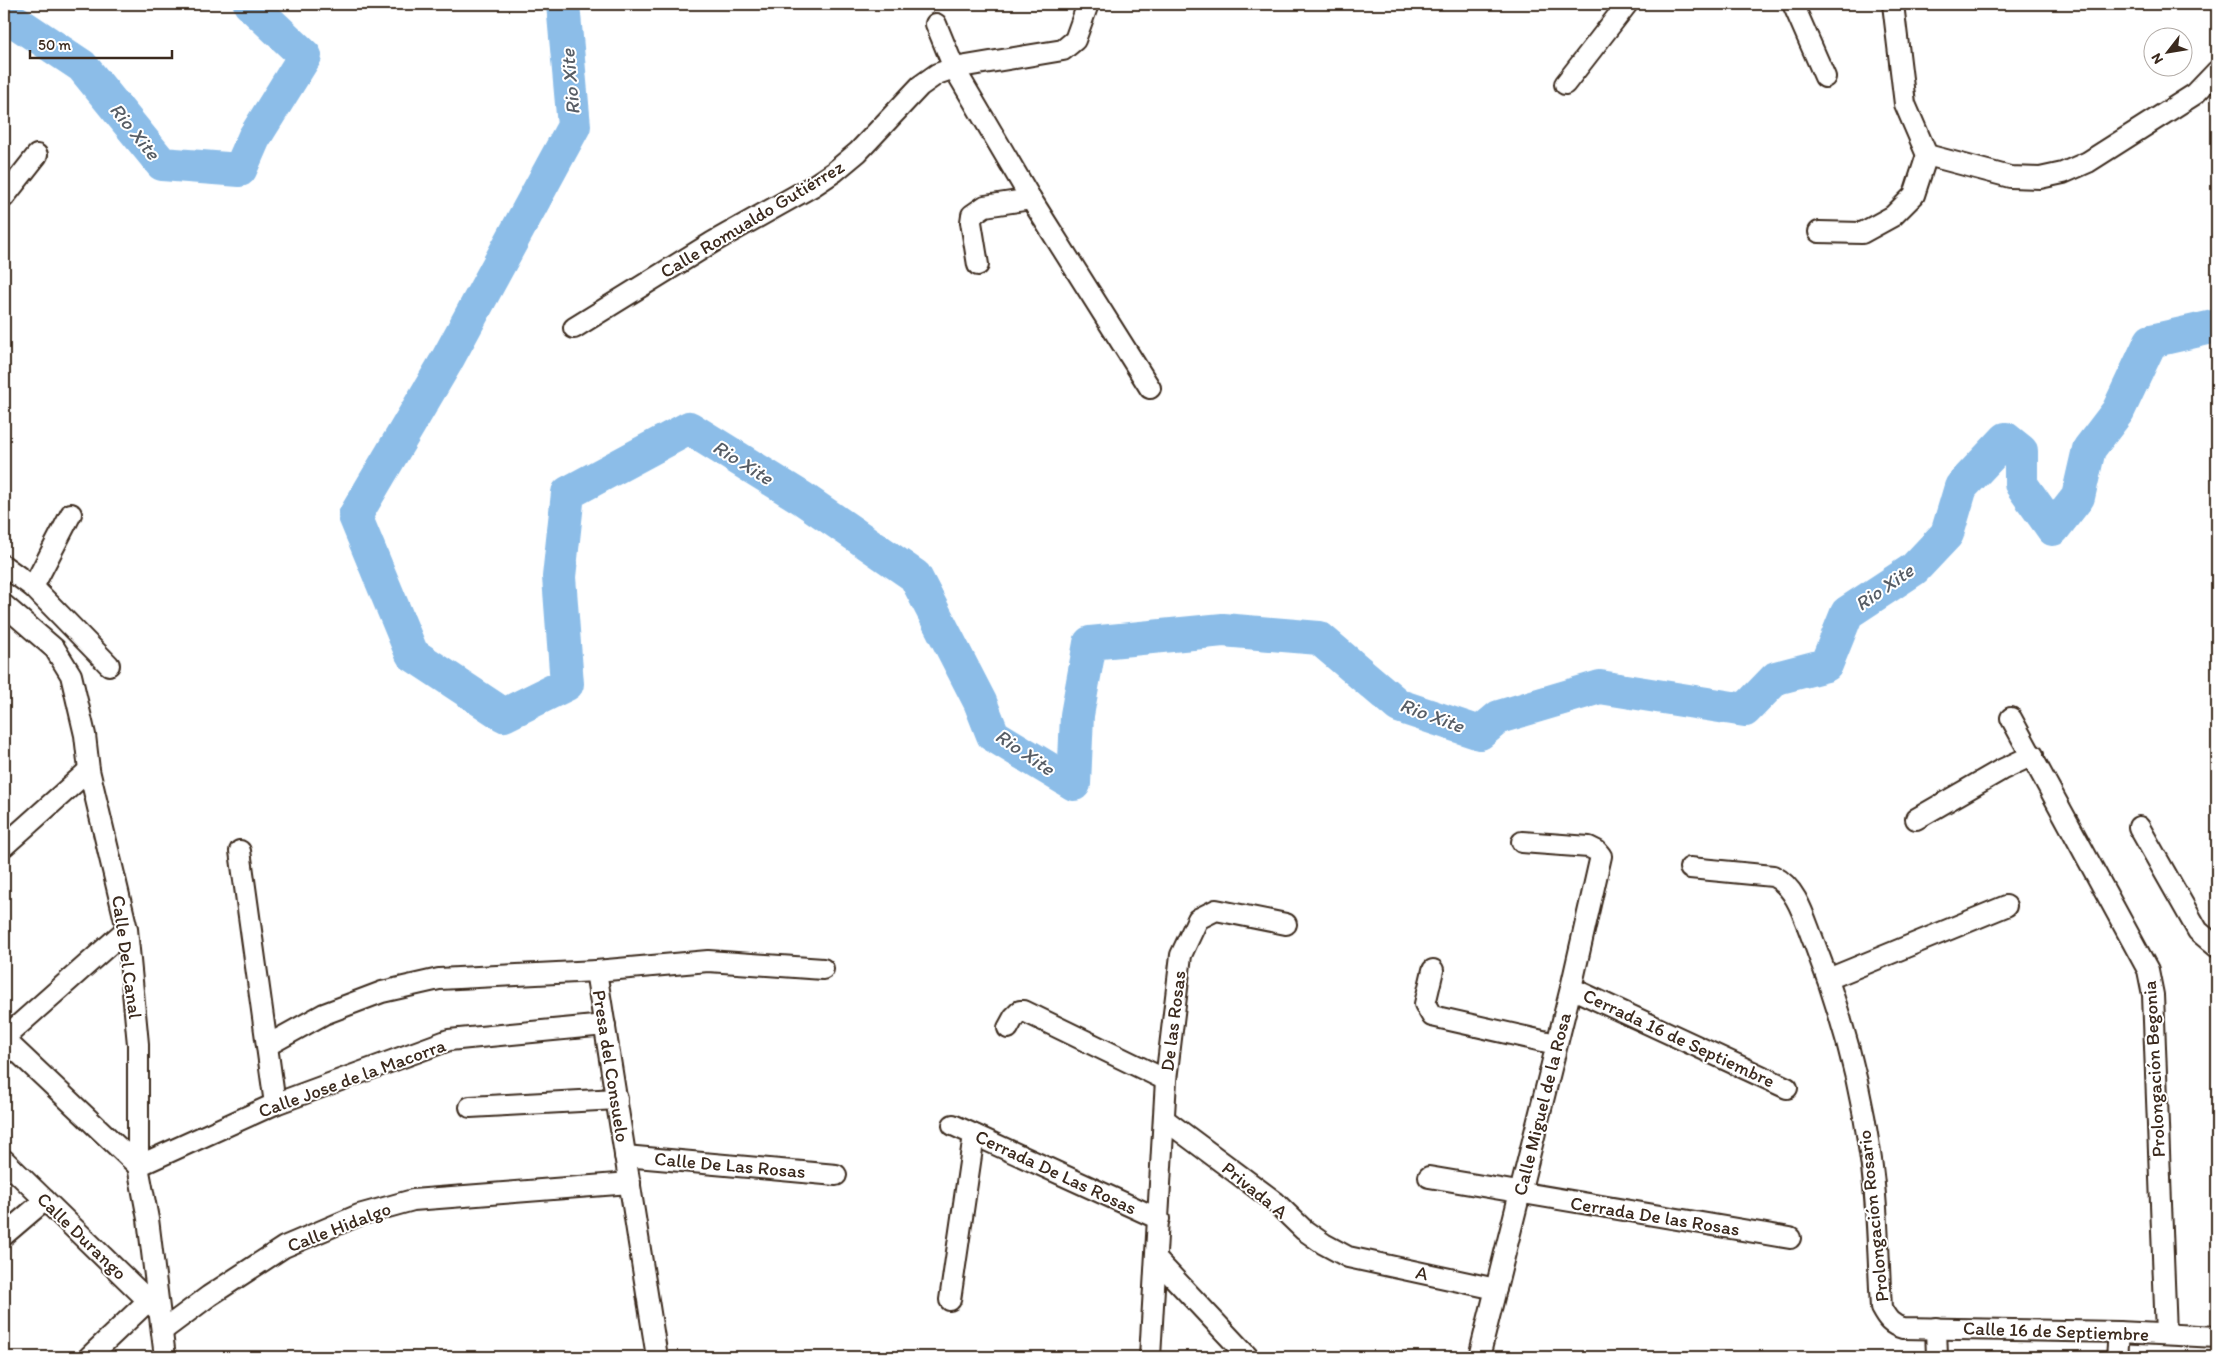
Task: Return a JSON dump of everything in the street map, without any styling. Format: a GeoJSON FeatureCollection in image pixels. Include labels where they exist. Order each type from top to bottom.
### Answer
{"type":"FeatureCollection","features":[{"type":"Feature","properties":{"kind":"street","name":"Calle Romualdo Gutiérrez"},"geometry":{"type":"LineString","coordinates":[[574,328],[712,242],[813,186],[834,172],[858,152],[920,86],[937,74],[954,68],[1063,50],[1075,40],[1088,4]]}},
{"type":"Feature","properties":{"kind":"street"},"geometry":{"type":"LineString","coordinates":[[1566,84],[1627,4]]}},
{"type":"Feature","properties":{"kind":"street"},"geometry":{"type":"LineString","coordinates":[[1794,4],[1825,77]]}},
{"type":"Feature","properties":{"kind":"street"},"geometry":{"type":"LineString","coordinates":[[1819,232],[1862,233],[1893,216],[1914,195],[1927,155],[1905,104],[1893,4]]}},
{"type":"Feature","properties":{"kind":"street"},"geometry":{"type":"LineString","coordinates":[[936,24],[954,68],[1150,388]]}},
{"type":"Feature","properties":{"kind":"street"},"geometry":{"type":"LineString","coordinates":[[1927,155],[2010,178],[2040,178],[2064,173],[2088,162],[2195,94],[2217,72]]}},
{"type":"Feature","properties":{"kind":"street"},"geometry":{"type":"LineString","coordinates":[[4,197],[37,155]]}},
{"type":"Feature","properties":{"kind":"street"},"geometry":{"type":"LineString","coordinates":[[978,265],[971,222],[972,215],[985,206],[1032,198]]}},
{"type":"Feature","properties":{"kind":"street"},"geometry":{"type":"LineString","coordinates":[[33,586],[71,514]]}},
{"type":"Feature","properties":{"kind":"street"},"geometry":{"type":"LineString","coordinates":[[4,566],[33,586],[109,666]]}},
{"type":"Feature","properties":{"kind":"street","name":"Calle Del Canal"},"geometry":{"type":"LineString","coordinates":[[5,609],[55,649],[71,676],[85,735],[89,770],[127,929],[138,1044],[138,1166],[148,1219],[157,1314],[165,1357]]}},
{"type":"Feature","properties":{"kind":"street","name":"Prolongación Begonia"},"geometry":{"type":"LineString","coordinates":[[2011,718],[2033,755],[2148,970],[2153,995],[2166,1334]]}},
{"type":"Feature","properties":{"kind":"street"},"geometry":{"type":"LineString","coordinates":[[1916,819],[2001,770],[2033,755]]}},
{"type":"Feature","properties":{"kind":"street"},"geometry":{"type":"LineString","coordinates":[[4,846],[89,770]]}},
{"type":"Feature","properties":{"kind":"street"},"geometry":{"type":"LineString","coordinates":[[2139,827],[2198,931],[2208,942],[2217,947]]}},
{"type":"Feature","properties":{"kind":"street","name":"Calle Miguel de la Rosa"},"geometry":{"type":"LineString","coordinates":[[1479,1357],[1571,988],[1601,856],[1597,851],[1577,845],[1522,842]]}},
{"type":"Feature","properties":{"kind":"street"},"geometry":{"type":"LineString","coordinates":[[240,851],[276,1104]]}},
{"type":"Feature","properties":{"kind":"street","name":"Prolongación Rosario"},"geometry":{"type":"LineString","coordinates":[[1690,868],[1773,876],[1784,881],[1801,908],[1828,979],[1852,1059],[1870,1152],[1881,1308],[1887,1319],[1895,1326]]}},
{"type":"Feature","properties":{"kind":"street"},"geometry":{"type":"LineString","coordinates":[[1828,979],[2006,906]]}},
{"type":"Feature","properties":{"kind":"street","name":"De las Rosas"},"geometry":{"type":"LineString","coordinates":[[1159,1220],[1166,1080],[1181,955],[1198,919],[1216,910],[1286,924]]}},
{"type":"Feature","properties":{"kind":"street"},"geometry":{"type":"LineString","coordinates":[[127,929],[4,1038],[138,1166]]}},
{"type":"Feature","properties":{"kind":"street","name":"Presa del Consuelo"},"geometry":{"type":"LineString","coordinates":[[657,1357],[596,971],[708,961],[823,970]]}},
{"type":"Feature","properties":{"kind":"street"},"geometry":{"type":"LineString","coordinates":[[1433,970],[1426,1004],[1432,1016],[1556,1044]]}},
{"type":"Feature","properties":{"kind":"street"},"geometry":{"type":"LineString","coordinates":[[268,1045],[324,1014],[382,992],[439,979],[596,971]]}},
{"type":"Feature","properties":{"kind":"street","name":"Cerrada 16 de Septiembre"},"geometry":{"type":"LineString","coordinates":[[1571,988],[1787,1088]]}},
{"type":"Feature","properties":{"kind":"street"},"geometry":{"type":"LineString","coordinates":[[1008,1028],[1016,1013],[1024,1011],[1166,1080]]}},
{"type":"Feature","properties":{"kind":"street","name":"Calle Jose de la Macorra"},"geometry":{"type":"LineString","coordinates":[[138,1166],[276,1104],[449,1040],[605,1025]]}},
{"type":"Feature","properties":{"kind":"street"},"geometry":{"type":"LineString","coordinates":[[470,1107],[617,1099]]}},
{"type":"Feature","properties":{"kind":"street","name":"Privada A"},"geometry":{"type":"LineString","coordinates":[[1164,1120],[1274,1202],[1304,1230],[1348,1257]]}},
{"type":"Feature","properties":{"kind":"street","name":"Cerrada De Las Rosas"},"geometry":{"type":"LineString","coordinates":[[953,1125],[1159,1220]]}},
{"type":"Feature","properties":{"kind":"street"},"geometry":{"type":"LineString","coordinates":[[950,1300],[974,1135]]}},
{"type":"Feature","properties":{"kind":"street","name":"Calle De Las Rosas"},"geometry":{"type":"LineString","coordinates":[[625,1156],[836,1175]]}},
{"type":"Feature","properties":{"kind":"street","name":"Calle Durango"},"geometry":{"type":"LineString","coordinates":[[4,1160],[157,1314]]}},
{"type":"Feature","properties":{"kind":"street","name":"Cerrada De las Rosas"},"geometry":{"type":"LineString","coordinates":[[1429,1177],[1520,1194],[1790,1238]]}},
{"type":"Feature","properties":{"kind":"street","name":"Calle Hidalgo"},"geometry":{"type":"LineString","coordinates":[[89,1357],[157,1314],[209,1296],[284,1246],[359,1214],[413,1200],[630,1183]]}},
{"type":"Feature","properties":{"kind":"street"},"geometry":{"type":"LineString","coordinates":[[4,1235],[44,1200]]}},
{"type":"Feature","properties":{"kind":"street"},"geometry":{"type":"LineString","coordinates":[[1150,1357],[1159,1220]]}},
{"type":"Feature","properties":{"kind":"street","name":"A"},"geometry":{"type":"LineString","coordinates":[[1348,1257],[1496,1289]]}},
{"type":"Feature","properties":{"kind":"street"},"geometry":{"type":"LineString","coordinates":[[1157,1260],[1248,1357]]}},
{"type":"Feature","properties":{"kind":"street","name":"Calle 16 de Septiembre"},"geometry":{"type":"LineString","coordinates":[[1895,1326],[1904,1328],[2120,1332],[2217,1337]]}},
{"type":"Feature","properties":{"kind":"street"},"geometry":{"type":"LineString","coordinates":[[1936,1328],[1937,1357]]}},
{"type":"Feature","properties":{"kind":"street"},"geometry":{"type":"LineString","coordinates":[[2117,1357],[2120,1332]]}},
{"type":"Feature","properties":{"kind":"waterway","name":"Rio Xite"},"geometry":{"type":"LineString","coordinates":[[4,14],[82,66],[162,164],[240,170],[254,138],[305,56],[250,4]]}},
{"type":"Feature","properties":{"kind":"waterway","name":"Rio Xite"},"geometry":{"type":"LineString","coordinates":[[563,4],[574,126],[447,360],[355,516],[412,654],[504,715],[567,684],[559,577],[568,493],[689,428],[802,498],[915,576],[980,702],[993,735],[1074,784],[1077,715],[1090,643],[1223,630],[1319,638],[1399,706],[1480,733],[1499,717],[1600,687],[1745,710],[1776,678],[1826,665],[1847,613],[1914,569],[1947,534],[1961,487],[2006,439],[2021,451],[2021,484],[2053,529],[2078,497],[2089,449],[2118,411],[2151,341],[2217,326]]}}]}
